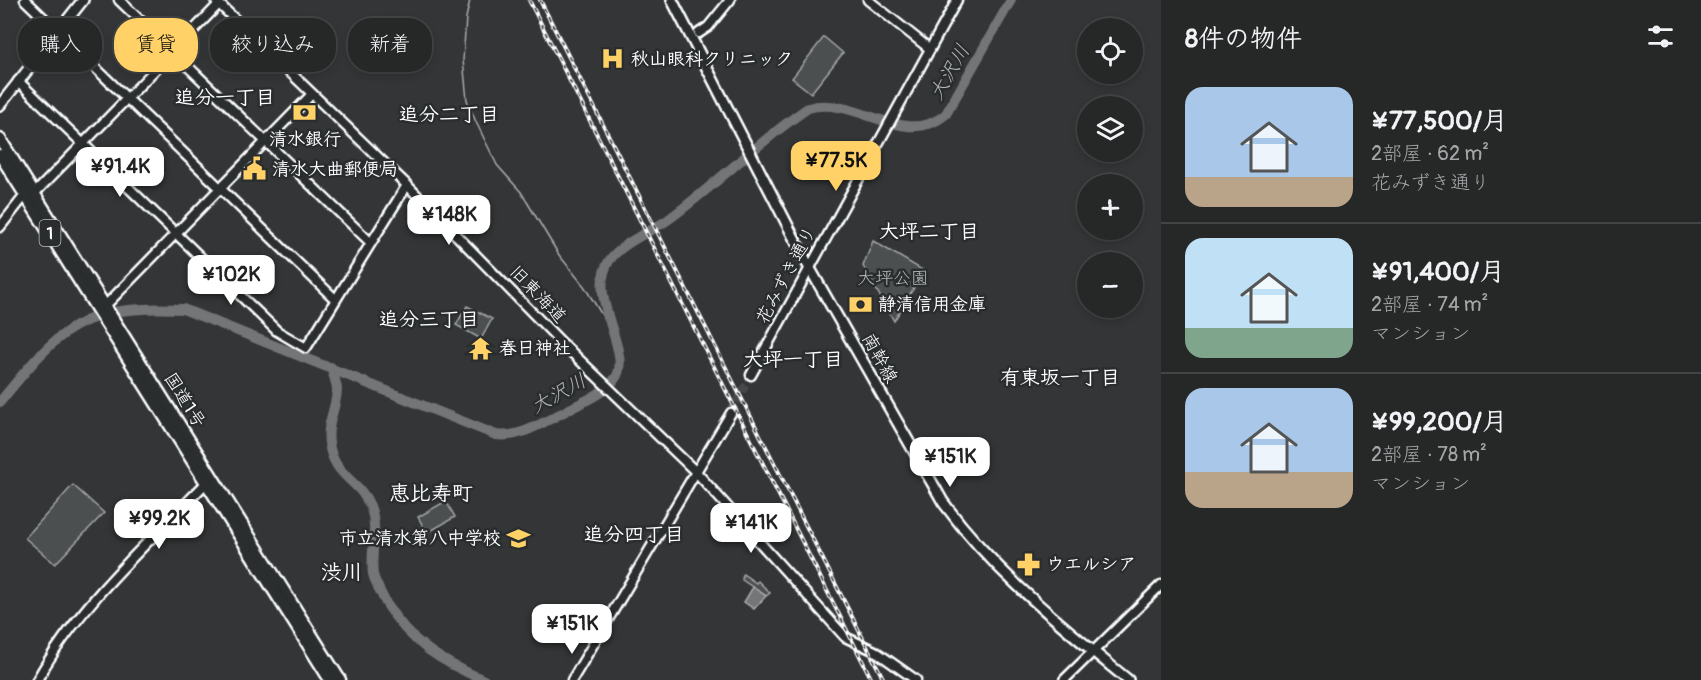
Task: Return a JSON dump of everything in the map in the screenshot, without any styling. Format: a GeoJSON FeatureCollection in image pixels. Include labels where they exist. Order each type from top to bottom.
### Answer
{"type":"FeatureCollection","features":[{"type":"Feature","properties":{"kind":"highway","name":"国道1号"},"geometry":{"type":"LineString","coordinates":[[0,139],[30,194],[340,680]]}},
{"type":"Feature","properties":{"kind":"highway","name":"国道1号"},"geometry":{"type":"LineString","coordinates":[[0,155],[30,194]]}},
{"type":"Feature","properties":{"kind":"highway","name":"国道1号"},"geometry":{"type":"LineString","coordinates":[[106,312],[207,482],[330,680]]}},
{"type":"Feature","properties":{"kind":"main road"},"geometry":{"type":"LineString","coordinates":[[68,18],[83,0]]}},
{"type":"Feature","properties":{"kind":"main road","name":"南幹線"},"geometry":{"type":"LineString","coordinates":[[672,0],[810,267],[913,452],[968,536],[1009,580],[1128,680]]}},
{"type":"Feature","properties":{"kind":"main road"},"geometry":{"type":"LineString","coordinates":[[0,105],[25,72]]}},
{"type":"Feature","properties":{"kind":"street"},"geometry":{"type":"LineString","coordinates":[[25,0],[44,18]]}},
{"type":"Feature","properties":{"kind":"street"},"geometry":{"type":"LineString","coordinates":[[119,0],[138,18]]}},
{"type":"Feature","properties":{"kind":"street"},"geometry":{"type":"LineString","coordinates":[[699,33],[714,20],[730,0]]}},
{"type":"Feature","properties":{"kind":"street"},"geometry":{"type":"LineString","coordinates":[[868,0],[930,49],[957,0]]}},
{"type":"Feature","properties":{"kind":"street"},"geometry":{"type":"LineString","coordinates":[[198,23],[217,2]]}},
{"type":"Feature","properties":{"kind":"street","name":"旧東海道"},"geometry":{"type":"LineString","coordinates":[[217,2],[407,185],[602,382],[697,473],[845,638],[874,651],[916,680]]}},
{"type":"Feature","properties":{"kind":"street","name":"花みずき通り"},"geometry":{"type":"LineString","coordinates":[[751,375],[930,49]]}},
{"type":"Feature","properties":{"kind":"street"},"geometry":{"type":"LineString","coordinates":[[101,72],[335,299]]}},
{"type":"Feature","properties":{"kind":"street"},"geometry":{"type":"LineString","coordinates":[[0,227],[152,72]]}},
{"type":"Feature","properties":{"kind":"street"},"geometry":{"type":"LineString","coordinates":[[194,72],[370,242]]}},
{"type":"Feature","properties":{"kind":"street"},"geometry":{"type":"LineString","coordinates":[[18,81],[284,338],[306,348],[407,185]]}},
{"type":"Feature","properties":{"kind":"street"},"geometry":{"type":"LineString","coordinates":[[106,312],[176,234],[312,94]]}},
{"type":"Feature","properties":{"kind":"street"},"geometry":{"type":"LineString","coordinates":[[572,680],[731,413]]}},
{"type":"Feature","properties":{"kind":"street"},"geometry":{"type":"LineString","coordinates":[[37,680],[66,634],[94,599],[207,482]]}},
{"type":"Feature","properties":{"kind":"street"},"geometry":{"type":"LineString","coordinates":[[1064,680],[1161,585]]}},
{"type":"Feature","properties":{"kind":"green space"},"geometry":{"type":"Polygon","coordinates":[[[824,37],[843,53],[811,93],[792,78],[824,37]]]}},
{"type":"Feature","properties":{"kind":"green space","name":"大坪公園"},"geometry":{"type":"Polygon","coordinates":[[[873,241],[924,271],[894,321],[863,266],[873,241]]]}},
{"type":"Feature","properties":{"kind":"green space"},"geometry":{"type":"Polygon","coordinates":[[[467,306],[492,319],[481,339],[456,325],[467,306]]]}},
{"type":"Feature","properties":{"kind":"green space"},"geometry":{"type":"Polygon","coordinates":[[[73,485],[104,513],[55,564],[25,538],[73,485]]]}},
{"type":"Feature","properties":{"kind":"green space"},"geometry":{"type":"Polygon","coordinates":[[[446,501],[455,517],[427,533],[418,517],[446,501]]]}},
{"type":"Feature","properties":{"kind":"green space"},"geometry":{"type":"Polygon","coordinates":[[[743,574],[756,583],[758,581],[770,593],[766,596],[742,580],[743,574]]]}},
{"type":"Feature","properties":{"kind":"shaded area"},"geometry":{"type":"Polygon","coordinates":[[[753,587],[766,596],[754,609],[744,602],[753,587]]]}},
{"type":"Feature","properties":{"kind":"waterway"},"geometry":{"type":"LineString","coordinates":[[470,0],[466,18],[463,60],[467,100],[476,122],[497,165],[521,192],[559,255],[584,286],[610,328]]}},
{"type":"Feature","properties":{"kind":"waterway","name":"大沢川"},"geometry":{"type":"LineString","coordinates":[[0,402],[40,356],[76,326],[120,311],[183,309],[496,435],[513,434],[530,429],[596,395],[614,380],[619,369],[619,356],[606,308],[603,276],[609,261],[621,248],[669,219],[772,134],[808,108],[826,106],[843,108],[896,124],[913,126],[930,124],[946,114],[1011,0]]}},
{"type":"Feature","properties":{"kind":"waterway"},"geometry":{"type":"LineString","coordinates":[[331,367],[337,389],[329,429],[329,443],[336,464],[360,490],[373,514],[372,565],[379,589],[395,617],[416,640],[454,666],[484,680]]}},
{"type":"Feature","properties":{"kind":"tunnel"},"geometry":{"type":"LineString","coordinates":[[731,413],[751,375]]}},
{"type":"Feature","properties":{"kind":"railway"},"geometry":{"type":"LineString","coordinates":[[529,0],[872,680]]}},
{"type":"Feature","properties":{"kind":"railway"},"geometry":{"type":"LineString","coordinates":[[540,0],[884,680]]}},
{"type":"Feature","properties":{"kind":"place","name":"秋山眼科クリニック"},"geometry":{"type":"Point","coordinates":[613,59]}},
{"type":"Feature","properties":{"kind":"place","name":"清水銀行"},"geometry":{"type":"Point","coordinates":[305,113]}},
{"type":"Feature","properties":{"kind":"place","name":"清水大曲郵便局"},"geometry":{"type":"Point","coordinates":[254,169]}},
{"type":"Feature","properties":{"kind":"place","name":"静清信用金庫"},"geometry":{"type":"Point","coordinates":[860,304]}},
{"type":"Feature","properties":{"kind":"place","name":"春日神社"},"geometry":{"type":"Point","coordinates":[481,348]}},
{"type":"Feature","properties":{"kind":"place","name":"市立清水第八中学校"},"geometry":{"type":"Point","coordinates":[519,538]}},
{"type":"Feature","properties":{"kind":"place","name":"ウエルシア"},"geometry":{"type":"Point","coordinates":[1028,564]}},
{"type":"Feature","properties":{"kind":"district","name":"追分一丁目"},"geometry":{"type":"Point","coordinates":[225,97]}},
{"type":"Feature","properties":{"kind":"district","name":"追分二丁目"},"geometry":{"type":"Point","coordinates":[449,114]}},
{"type":"Feature","properties":{"kind":"district","name":"大坪二丁目"},"geometry":{"type":"Point","coordinates":[929,231]}},
{"type":"Feature","properties":{"kind":"district","name":"追分三丁目"},"geometry":{"type":"Point","coordinates":[429,319]}},
{"type":"Feature","properties":{"kind":"district","name":"大坪一丁目"},"geometry":{"type":"Point","coordinates":[793,359]}},
{"type":"Feature","properties":{"kind":"district","name":"有東坂一丁目"},"geometry":{"type":"Point","coordinates":[1060,377]}},
{"type":"Feature","properties":{"kind":"district","name":"恵比寿町"},"geometry":{"type":"Point","coordinates":[431,493]}},
{"type":"Feature","properties":{"kind":"district","name":"追分四丁目"},"geometry":{"type":"Point","coordinates":[634,534]}},
{"type":"Feature","properties":{"kind":"district","name":"渋川"},"geometry":{"type":"Point","coordinates":[342,572]}}]}
